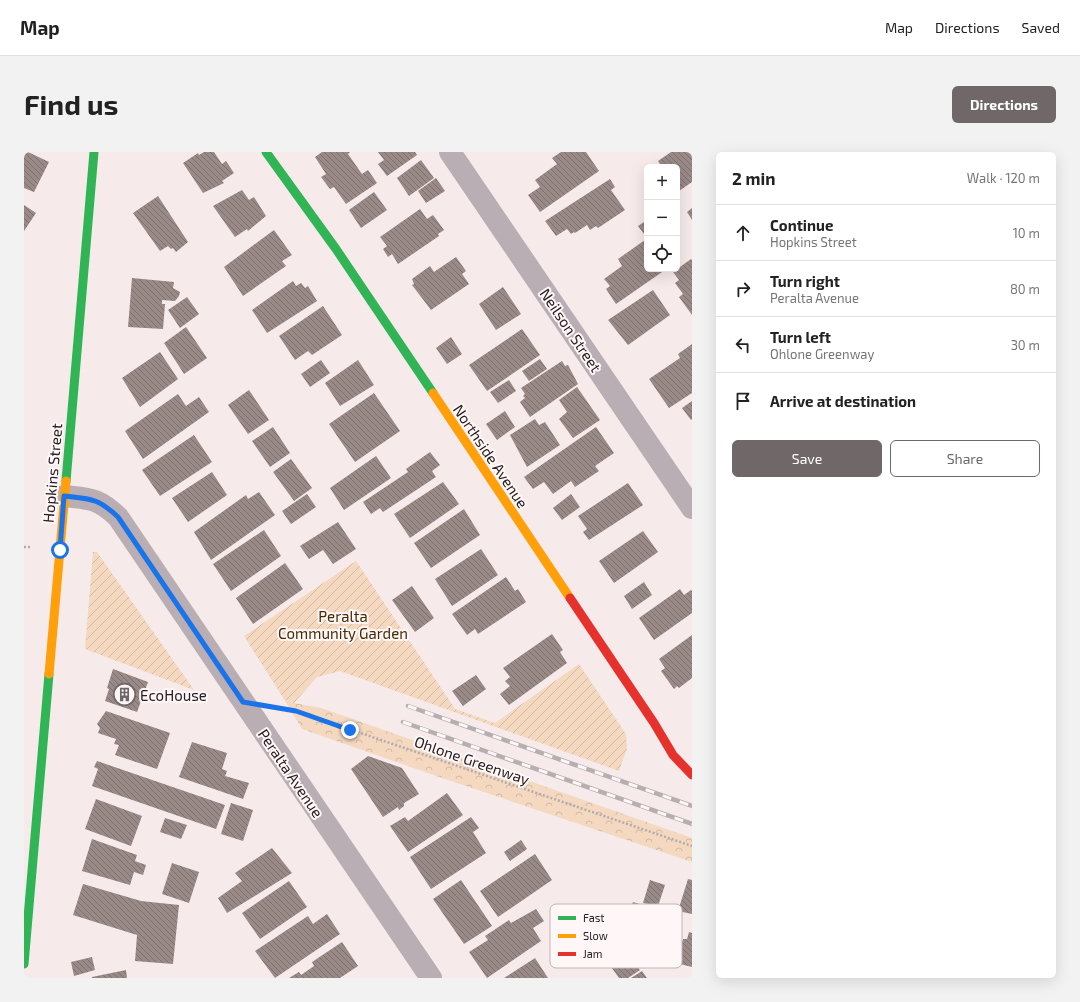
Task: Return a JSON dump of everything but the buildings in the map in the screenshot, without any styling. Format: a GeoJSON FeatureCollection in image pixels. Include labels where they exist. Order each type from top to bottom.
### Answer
{"type":"FeatureCollection","features":[{"type":"Feature","properties":{"kind":"street","name":"Hopkins Street"},"geometry":{"type":"LineString","coordinates":[[24,964],[94,152]]}},
{"type":"Feature","properties":{"kind":"street","name":"Northside Avenue"},"geometry":{"type":"LineString","coordinates":[[266,152],[336,249],[673,755],[692,775]]}},
{"type":"Feature","properties":{"kind":"street","name":"Neilson Street"},"geometry":{"type":"LineString","coordinates":[[450,152],[692,508]]}},
{"type":"Feature","properties":{"kind":"street","name":"Peralta Avenue"},"geometry":{"type":"LineString","coordinates":[[64,496],[91,499],[104,504],[118,517],[431,978]]}},
{"type":"Feature","properties":{"kind":"path"},"geometry":{"type":"LineString","coordinates":[[24,547],[30,547]]}},
{"type":"Feature","properties":{"kind":"path","name":"Ohlone Greenway"},"geometry":{"type":"LineString","coordinates":[[243,702],[296,711],[692,846]]}},
{"type":"Feature","properties":{"kind":"green space"},"geometry":{"type":"Polygon","coordinates":[[[93,552],[97,552],[194,690],[85,649],[93,552]]]}},
{"type":"Feature","properties":{"kind":"green space","name":"Peralta Community Garden"},"geometry":{"type":"Polygon","coordinates":[[[356,561],[455,709],[495,723],[579,664],[626,734],[627,749],[619,771],[340,671],[317,677],[294,703],[284,699],[244,636],[356,561]]]}},
{"type":"Feature","properties":{"kind":"green space"},"geometry":{"type":"Polygon","coordinates":[[[284,699],[294,703],[321,708],[692,838],[692,862],[302,729],[284,699]]]}},
{"type":"Feature","properties":{"kind":"railway"},"geometry":{"type":"LineString","coordinates":[[408,706],[692,806]]}},
{"type":"Feature","properties":{"kind":"railway"},"geometry":{"type":"LineString","coordinates":[[403,722],[692,824]]}},
{"type":"Feature","properties":{"kind":"traffic: fast"},"geometry":{"type":"LineString","coordinates":[[66,481],[94,152]]}},
{"type":"Feature","properties":{"kind":"traffic: fast"},"geometry":{"type":"LineString","coordinates":[[266,152],[336,249],[433,393]]}},
{"type":"Feature","properties":{"kind":"traffic: fast"},"geometry":{"type":"LineString","coordinates":[[24,964],[49,674]]}},
{"type":"Feature","properties":{"kind":"traffic: slow"},"geometry":{"type":"LineString","coordinates":[[433,393],[570,598]]}},
{"type":"Feature","properties":{"kind":"traffic: slow"},"geometry":{"type":"LineString","coordinates":[[49,674],[66,481]]}},
{"type":"Feature","properties":{"kind":"traffic: jam"},"geometry":{"type":"LineString","coordinates":[[570,598],[654,723],[673,755],[692,775]]}},
{"type":"Feature","properties":{"kind":"place","name":"EcoHouse"},"geometry":{"type":"Point","coordinates":[125,695]}},
{"type":"Feature","properties":{"kind":"route"},"geometry":{"type":"LineString","coordinates":[[60,550],[64,496],[91,499],[104,504],[118,517],[243,702],[296,711],[350,730]]}}]}
